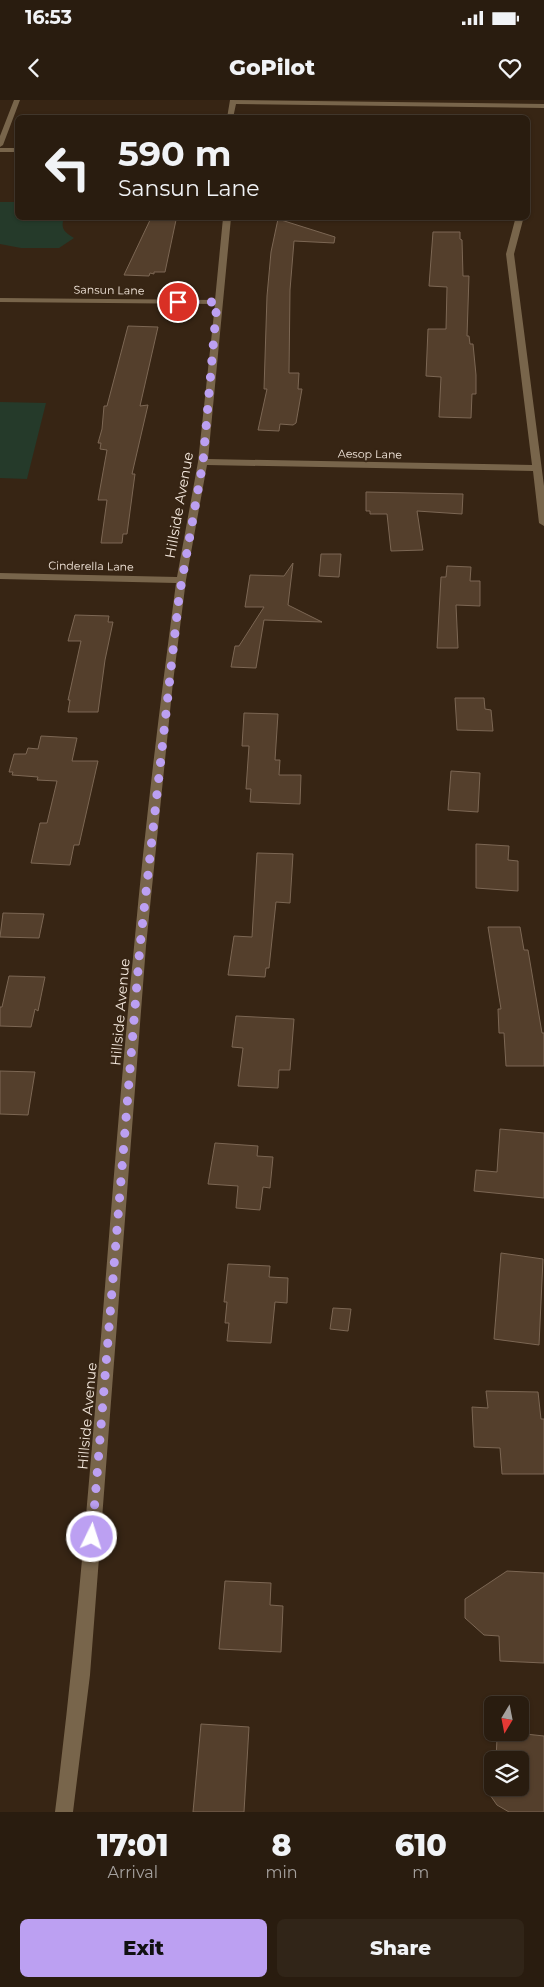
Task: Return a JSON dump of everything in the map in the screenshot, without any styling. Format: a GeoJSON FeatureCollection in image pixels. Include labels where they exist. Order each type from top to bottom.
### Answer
{"type":"FeatureCollection","features":[{"type":"Feature","properties":{"kind":"street"},"geometry":{"type":"LineString","coordinates":[[0,145],[18,100]]}},
{"type":"Feature","properties":{"kind":"street"},"geometry":{"type":"LineString","coordinates":[[231,115],[233,101],[544,106]]}},
{"type":"Feature","properties":{"kind":"street"},"geometry":{"type":"LineString","coordinates":[[0,150],[15,150]]}},
{"type":"Feature","properties":{"kind":"street","name":"Hillside Avenue"},"geometry":{"type":"LineString","coordinates":[[64,1812],[81,1674],[140,946],[181,580],[203,462],[217,302],[227,220]]}},
{"type":"Feature","properties":{"kind":"street"},"geometry":{"type":"LineString","coordinates":[[519,220],[510,254],[544,523]]}},
{"type":"Feature","properties":{"kind":"street","name":"Sansun Lane"},"geometry":{"type":"LineString","coordinates":[[0,300],[217,302]]}},
{"type":"Feature","properties":{"kind":"street","name":"Aesop Lane"},"geometry":{"type":"LineString","coordinates":[[203,462],[537,468]]}},
{"type":"Feature","properties":{"kind":"street","name":"Cinderella Lane"},"geometry":{"type":"LineString","coordinates":[[0,576],[181,580]]}},
{"type":"Feature","properties":{"kind":"green space"},"geometry":{"type":"Polygon","coordinates":[[[0,202],[15,202],[15,220],[64,220],[64,230],[74,238],[59,248],[21,248],[0,244],[0,202]]]}},
{"type":"Feature","properties":{"kind":"green space"},"geometry":{"type":"Polygon","coordinates":[[[0,402],[46,403],[27,479],[0,478],[0,402]]]}},
{"type":"Feature","properties":{"kind":"building"},"geometry":{"type":"Polygon","coordinates":[[[150,220],[176,220],[165,272],[150,273],[149,276],[124,275],[150,220]]]}},
{"type":"Feature","properties":{"kind":"building"},"geometry":{"type":"Polygon","coordinates":[[[278,220],[335,237],[334,243],[294,241],[290,290],[289,373],[299,373],[298,389],[302,389],[296,423],[293,425],[280,424],[279,431],[258,430],[267,389],[264,389],[267,296],[271,252],[278,220]]]}},
{"type":"Feature","properties":{"kind":"building"},"geometry":{"type":"Polygon","coordinates":[[[433,232],[460,232],[460,239],[462,240],[463,276],[469,276],[467,336],[469,336],[470,344],[473,344],[476,375],[476,394],[472,394],[471,418],[439,417],[441,377],[426,376],[428,329],[446,329],[447,287],[429,286],[433,232]]]}},
{"type":"Feature","properties":{"kind":"building"},"geometry":{"type":"Polygon","coordinates":[[[128,326],[158,327],[140,406],[148,405],[132,474],[135,474],[127,534],[123,534],[122,543],[101,543],[107,500],[98,500],[107,450],[100,449],[101,443],[98,443],[102,429],[104,406],[107,406],[128,326]]]}},
{"type":"Feature","properties":{"kind":"building"},"geometry":{"type":"Polygon","coordinates":[[[366,492],[463,494],[462,514],[417,511],[423,550],[391,551],[387,514],[370,514],[370,511],[366,511],[366,492]]]}},
{"type":"Feature","properties":{"kind":"building"},"geometry":{"type":"Polygon","coordinates":[[[321,554],[341,554],[339,577],[319,576],[321,554]]]}},
{"type":"Feature","properties":{"kind":"building"},"geometry":{"type":"Polygon","coordinates":[[[293,563],[288,605],[322,622],[264,620],[256,668],[231,667],[235,646],[239,646],[264,607],[245,607],[250,575],[284,576],[293,563]]]}},
{"type":"Feature","properties":{"kind":"building"},"geometry":{"type":"Polygon","coordinates":[[[447,566],[471,567],[470,581],[480,581],[480,606],[456,605],[458,648],[437,648],[441,577],[446,577],[447,566]]]}},
{"type":"Feature","properties":{"kind":"building"},"geometry":{"type":"Polygon","coordinates":[[[75,615],[109,616],[108,622],[113,622],[105,660],[98,712],[68,712],[70,700],[68,700],[81,641],[68,641],[75,615]]]}},
{"type":"Feature","properties":{"kind":"building"},"geometry":{"type":"Polygon","coordinates":[[[455,698],[484,698],[485,709],[491,710],[493,731],[457,730],[455,698]]]}},
{"type":"Feature","properties":{"kind":"building"},"geometry":{"type":"Polygon","coordinates":[[[244,713],[278,714],[275,760],[280,760],[279,775],[301,775],[300,804],[250,802],[251,789],[246,789],[249,746],[242,746],[244,713]]]}},
{"type":"Feature","properties":{"kind":"building"},"geometry":{"type":"Polygon","coordinates":[[[41,736],[77,738],[72,761],[98,761],[79,845],[74,845],[70,865],[31,863],[40,823],[47,823],[57,781],[37,780],[38,777],[12,775],[13,772],[9,772],[14,754],[26,754],[28,748],[38,749],[41,736]]]}},
{"type":"Feature","properties":{"kind":"building"},"geometry":{"type":"Polygon","coordinates":[[[451,771],[480,773],[478,812],[448,810],[451,771]]]}},
{"type":"Feature","properties":{"kind":"building"},"geometry":{"type":"Polygon","coordinates":[[[476,844],[509,846],[508,860],[518,861],[518,891],[476,888],[476,844]]]}},
{"type":"Feature","properties":{"kind":"building"},"geometry":{"type":"Polygon","coordinates":[[[257,853],[293,854],[290,903],[276,902],[269,968],[266,968],[265,977],[228,975],[234,936],[252,937],[257,853]]]}},
{"type":"Feature","properties":{"kind":"building"},"geometry":{"type":"Polygon","coordinates":[[[3,913],[44,914],[39,938],[0,937],[3,913]]]}},
{"type":"Feature","properties":{"kind":"building"},"geometry":{"type":"Polygon","coordinates":[[[488,927],[520,927],[524,950],[528,950],[542,1033],[544,1033],[544,1066],[506,1066],[504,1033],[499,1033],[498,1009],[501,1009],[488,927]]]}},
{"type":"Feature","properties":{"kind":"building"},"geometry":{"type":"Polygon","coordinates":[[[9,976],[45,977],[38,1011],[35,1009],[31,1027],[0,1026],[0,1007],[2,1007],[9,976]]]}},
{"type":"Feature","properties":{"kind":"building"},"geometry":{"type":"Polygon","coordinates":[[[236,1016],[294,1019],[290,1070],[279,1070],[278,1088],[238,1086],[243,1048],[232,1047],[236,1016]]]}},
{"type":"Feature","properties":{"kind":"building"},"geometry":{"type":"Polygon","coordinates":[[[0,1071],[35,1072],[28,1115],[0,1114],[0,1071]]]}},
{"type":"Feature","properties":{"kind":"building"},"geometry":{"type":"Polygon","coordinates":[[[500,1129],[544,1133],[544,1198],[474,1191],[476,1170],[497,1172],[500,1129]]]}},
{"type":"Feature","properties":{"kind":"building"},"geometry":{"type":"Polygon","coordinates":[[[215,1143],[258,1146],[257,1156],[273,1157],[270,1188],[263,1187],[260,1210],[236,1208],[238,1186],[208,1184],[215,1143]]]}},
{"type":"Feature","properties":{"kind":"building"},"geometry":{"type":"Polygon","coordinates":[[[501,1253],[543,1259],[539,1345],[494,1339],[501,1253]]]}},
{"type":"Feature","properties":{"kind":"building"},"geometry":{"type":"Polygon","coordinates":[[[228,1264],[270,1266],[269,1277],[288,1278],[287,1303],[275,1302],[271,1343],[227,1341],[229,1323],[225,1323],[227,1302],[224,1302],[228,1264]]]}},
{"type":"Feature","properties":{"kind":"building"},"geometry":{"type":"Polygon","coordinates":[[[333,1308],[351,1309],[348,1331],[330,1329],[333,1308]]]}},
{"type":"Feature","properties":{"kind":"building"},"geometry":{"type":"Polygon","coordinates":[[[486,1391],[538,1392],[541,1419],[544,1419],[544,1474],[502,1474],[500,1448],[474,1447],[472,1407],[488,1408],[486,1391]]]}},
{"type":"Feature","properties":{"kind":"building"},"geometry":{"type":"Polygon","coordinates":[[[507,1571],[544,1573],[544,1663],[500,1661],[499,1636],[484,1635],[465,1618],[465,1599],[507,1571]]]}},
{"type":"Feature","properties":{"kind":"building"},"geometry":{"type":"Polygon","coordinates":[[[225,1581],[271,1583],[270,1605],[283,1606],[281,1652],[219,1649],[225,1581]]]}},
{"type":"Feature","properties":{"kind":"building"},"geometry":{"type":"Polygon","coordinates":[[[201,1724],[249,1727],[244,1812],[193,1812],[201,1724]]]}},
{"type":"Feature","properties":{"kind":"building"},"geometry":{"type":"Polygon","coordinates":[[[529,1734],[544,1736],[544,1812],[509,1812],[497,1805],[491,1796],[529,1796],[529,1751],[496,1751],[497,1741],[529,1741],[529,1734]]]}},
{"type":"Feature","properties":{"kind":"route"},"geometry":{"type":"LineString","coordinates":[[92,1537],[140,946],[168,682],[181,580],[203,462],[217,302],[178,302]]}}]}
